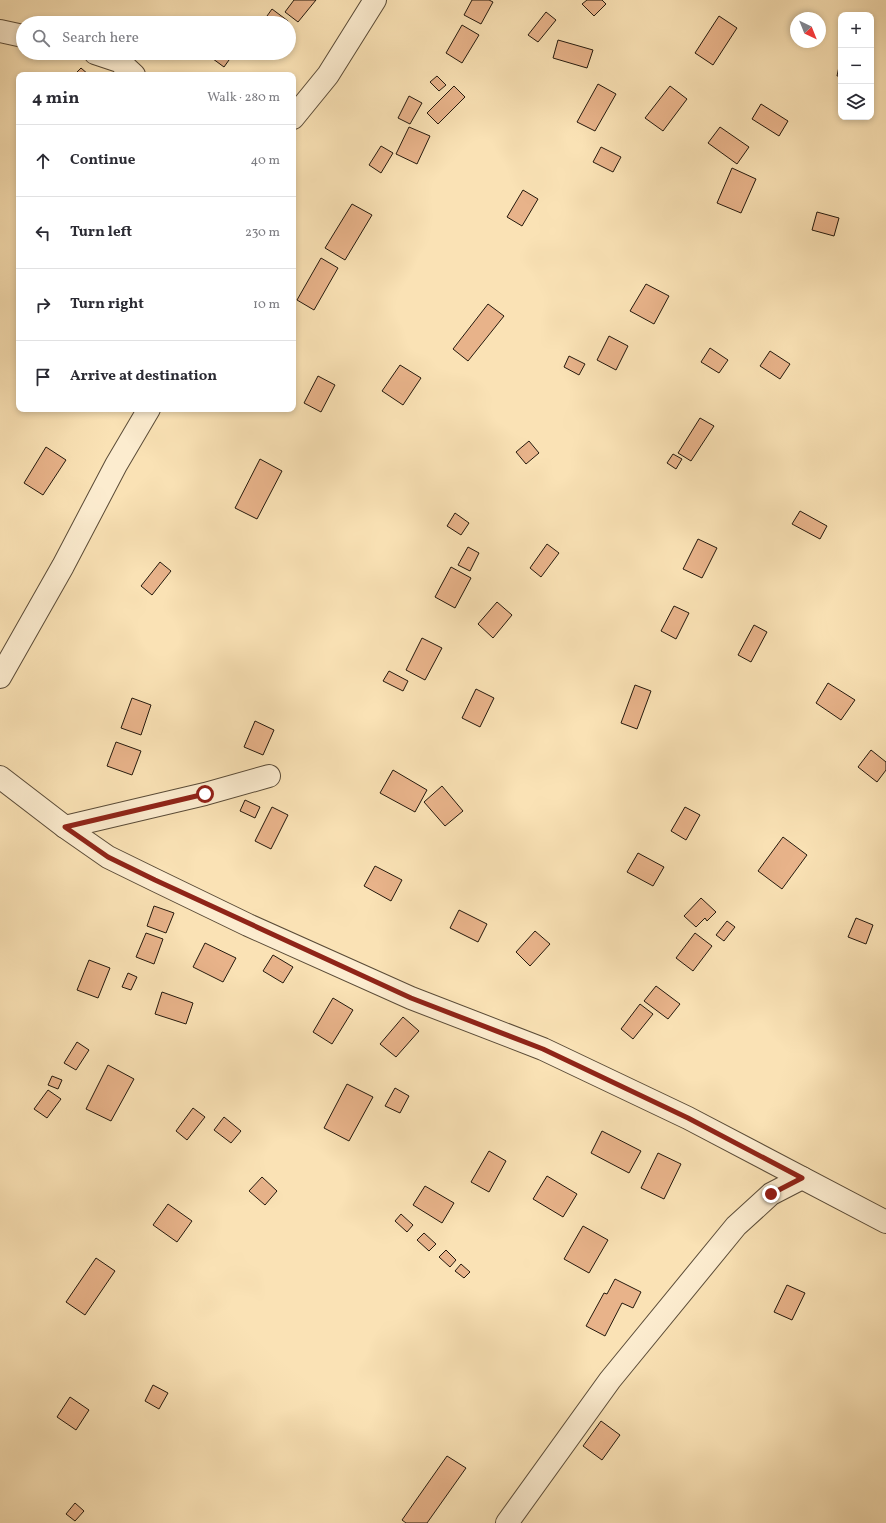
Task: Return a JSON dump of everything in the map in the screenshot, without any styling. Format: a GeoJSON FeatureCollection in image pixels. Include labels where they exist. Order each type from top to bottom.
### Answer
{"type":"FeatureCollection","features":[{"type":"Feature","properties":{"kind":"street"},"geometry":{"type":"LineString","coordinates":[[296,114],[328,75],[375,0]]}},
{"type":"Feature","properties":{"kind":"street"},"geometry":{"type":"LineString","coordinates":[[0,31],[16,34]]}},
{"type":"Feature","properties":{"kind":"street"},"geometry":{"type":"LineString","coordinates":[[116,60],[131,72]]}},
{"type":"Feature","properties":{"kind":"street"},"geometry":{"type":"LineString","coordinates":[[0,677],[63,566],[116,465],[147,412]]}},
{"type":"Feature","properties":{"kind":"street"},"geometry":{"type":"LineString","coordinates":[[65,827],[205,794],[269,776]]}},
{"type":"Feature","properties":{"kind":"street"},"geometry":{"type":"LineString","coordinates":[[0,777],[65,827],[108,857],[411,998],[543,1049],[688,1118],[886,1222]]}},
{"type":"Feature","properties":{"kind":"street"},"geometry":{"type":"LineString","coordinates":[[507,1523],[610,1380],[736,1226],[771,1194],[802,1178]]}},
{"type":"Feature","properties":{"kind":"building"},"geometry":{"type":"Polygon","coordinates":[[[294,0],[316,0],[298,22],[296,20],[296,16],[290,16],[285,12],[294,0]]]}},
{"type":"Feature","properties":{"kind":"building"},"geometry":{"type":"Polygon","coordinates":[[[472,0],[489,0],[493,2],[481,24],[464,15],[472,0]]]}},
{"type":"Feature","properties":{"kind":"building"},"geometry":{"type":"Polygon","coordinates":[[[587,0],[602,0],[606,4],[594,16],[582,4],[587,0]]]}},
{"type":"Feature","properties":{"kind":"building"},"geometry":{"type":"Polygon","coordinates":[[[272,9],[281,16],[267,16],[272,9]]]}},
{"type":"Feature","properties":{"kind":"building"},"geometry":{"type":"Polygon","coordinates":[[[546,12],[556,20],[538,42],[528,35],[546,12]]]}},
{"type":"Feature","properties":{"kind":"building"},"geometry":{"type":"Polygon","coordinates":[[[719,16],[737,28],[713,65],[695,53],[719,16]]]}},
{"type":"Feature","properties":{"kind":"building"},"geometry":{"type":"Polygon","coordinates":[[[462,25],[479,35],[462,63],[446,53],[462,25]]]}},
{"type":"Feature","properties":{"kind":"building"},"geometry":{"type":"Polygon","coordinates":[[[558,40],[593,50],[587,68],[553,58],[558,40]]]}},
{"type":"Feature","properties":{"kind":"building"},"geometry":{"type":"Polygon","coordinates":[[[214,60],[229,60],[224,67],[214,60]]]}},
{"type":"Feature","properties":{"kind":"building"},"geometry":{"type":"Polygon","coordinates":[[[81,68],[86,72],[77,72],[81,68]]]}},
{"type":"Feature","properties":{"kind":"building"},"geometry":{"type":"Polygon","coordinates":[[[437,76],[446,85],[439,91],[430,82],[437,76]]]}},
{"type":"Feature","properties":{"kind":"building"},"geometry":{"type":"Polygon","coordinates":[[[598,84],[616,94],[595,131],[577,122],[598,84]]]}},
{"type":"Feature","properties":{"kind":"building"},"geometry":{"type":"Polygon","coordinates":[[[454,86],[465,97],[438,124],[427,113],[454,86]]]}},
{"type":"Feature","properties":{"kind":"building"},"geometry":{"type":"Polygon","coordinates":[[[670,86],[687,99],[663,131],[645,118],[670,86]]]}},
{"type":"Feature","properties":{"kind":"building"},"geometry":{"type":"Polygon","coordinates":[[[409,96],[422,103],[410,124],[398,118],[409,96]]]}},
{"type":"Feature","properties":{"kind":"building"},"geometry":{"type":"Polygon","coordinates":[[[761,104],[788,121],[779,136],[752,119],[761,104]]]}},
{"type":"Feature","properties":{"kind":"building"},"geometry":{"type":"Polygon","coordinates":[[[409,127],[430,136],[417,164],[396,154],[409,127]]]}},
{"type":"Feature","properties":{"kind":"building"},"geometry":{"type":"Polygon","coordinates":[[[720,127],[749,147],[737,164],[708,143],[720,127]]]}},
{"type":"Feature","properties":{"kind":"building"},"geometry":{"type":"Polygon","coordinates":[[[381,146],[393,153],[381,173],[369,165],[381,146]]]}},
{"type":"Feature","properties":{"kind":"building"},"geometry":{"type":"Polygon","coordinates":[[[601,147],[621,157],[613,172],[593,162],[601,147]]]}},
{"type":"Feature","properties":{"kind":"building"},"geometry":{"type":"Polygon","coordinates":[[[732,168],[756,179],[741,213],[717,203],[732,168]]]}},
{"type":"Feature","properties":{"kind":"building"},"geometry":{"type":"Polygon","coordinates":[[[523,190],[538,199],[522,226],[507,217],[523,190]]]}},
{"type":"Feature","properties":{"kind":"building"},"geometry":{"type":"Polygon","coordinates":[[[352,204],[372,215],[345,260],[325,248],[352,204]]]}},
{"type":"Feature","properties":{"kind":"building"},"geometry":{"type":"Polygon","coordinates":[[[817,212],[839,218],[834,236],[812,230],[817,212]]]}},
{"type":"Feature","properties":{"kind":"building"},"geometry":{"type":"Polygon","coordinates":[[[321,258],[338,268],[314,310],[297,300],[321,258]]]}},
{"type":"Feature","properties":{"kind":"building"},"geometry":{"type":"Polygon","coordinates":[[[646,284],[669,296],[654,324],[630,311],[646,284]]]}},
{"type":"Feature","properties":{"kind":"building"},"geometry":{"type":"Polygon","coordinates":[[[488,304],[504,316],[468,361],[453,349],[488,304]]]}},
{"type":"Feature","properties":{"kind":"building"},"geometry":{"type":"Polygon","coordinates":[[[609,336],[628,346],[616,370],[597,360],[609,336]]]}},
{"type":"Feature","properties":{"kind":"building"},"geometry":{"type":"Polygon","coordinates":[[[710,348],[728,360],[719,373],[701,362],[710,348]]]}},
{"type":"Feature","properties":{"kind":"building"},"geometry":{"type":"Polygon","coordinates":[[[770,351],[790,364],[780,379],[760,366],[770,351]]]}},
{"type":"Feature","properties":{"kind":"building"},"geometry":{"type":"Polygon","coordinates":[[[569,356],[585,364],[579,375],[564,367],[569,356]]]}},
{"type":"Feature","properties":{"kind":"building"},"geometry":{"type":"Polygon","coordinates":[[[400,365],[421,378],[403,405],[382,391],[400,365]]]}},
{"type":"Feature","properties":{"kind":"building"},"geometry":{"type":"Polygon","coordinates":[[[318,376],[335,385],[321,412],[304,403],[318,376]]]}},
{"type":"Feature","properties":{"kind":"building"},"geometry":{"type":"Polygon","coordinates":[[[700,418],[714,426],[691,461],[678,453],[700,418]]]}},
{"type":"Feature","properties":{"kind":"building"},"geometry":{"type":"Polygon","coordinates":[[[529,441],[539,453],[526,464],[516,452],[529,441]]]}},
{"type":"Feature","properties":{"kind":"building"},"geometry":{"type":"Polygon","coordinates":[[[46,447],[66,460],[43,495],[24,483],[46,447]]]}},
{"type":"Feature","properties":{"kind":"building"},"geometry":{"type":"Polygon","coordinates":[[[673,454],[682,459],[676,469],[667,463],[673,454]]]}},
{"type":"Feature","properties":{"kind":"building"},"geometry":{"type":"Polygon","coordinates":[[[260,459],[282,471],[257,519],[235,508],[260,459]]]}},
{"type":"Feature","properties":{"kind":"building"},"geometry":{"type":"Polygon","coordinates":[[[800,511],[827,526],[820,539],[792,524],[800,511]]]}},
{"type":"Feature","properties":{"kind":"building"},"geometry":{"type":"Polygon","coordinates":[[[455,513],[469,523],[461,535],[447,526],[455,513]]]}},
{"type":"Feature","properties":{"kind":"building"},"geometry":{"type":"Polygon","coordinates":[[[698,539],[717,548],[702,578],[683,569],[698,539]]]}},
{"type":"Feature","properties":{"kind":"building"},"geometry":{"type":"Polygon","coordinates":[[[547,544],[559,553],[541,577],[530,568],[547,544]]]}},
{"type":"Feature","properties":{"kind":"building"},"geometry":{"type":"Polygon","coordinates":[[[468,547],[479,553],[470,571],[458,565],[468,547]]]}},
{"type":"Feature","properties":{"kind":"building"},"geometry":{"type":"Polygon","coordinates":[[[160,562],[171,571],[152,595],[141,586],[160,562]]]}},
{"type":"Feature","properties":{"kind":"building"},"geometry":{"type":"Polygon","coordinates":[[[451,567],[471,578],[455,608],[435,597],[451,567]]]}},
{"type":"Feature","properties":{"kind":"building"},"geometry":{"type":"Polygon","coordinates":[[[497,602],[512,615],[493,638],[478,624],[497,602]]]}},
{"type":"Feature","properties":{"kind":"building"},"geometry":{"type":"Polygon","coordinates":[[[674,606],[689,613],[676,639],[661,631],[674,606]]]}},
{"type":"Feature","properties":{"kind":"building"},"geometry":{"type":"Polygon","coordinates":[[[754,625],[767,632],[751,662],[738,655],[754,625]]]}},
{"type":"Feature","properties":{"kind":"building"},"geometry":{"type":"Polygon","coordinates":[[[422,638],[442,648],[425,680],[406,670],[422,638]]]}},
{"type":"Feature","properties":{"kind":"building"},"geometry":{"type":"Polygon","coordinates":[[[389,671],[408,681],[403,691],[383,681],[389,671]]]}},
{"type":"Feature","properties":{"kind":"building"},"geometry":{"type":"Polygon","coordinates":[[[828,683],[855,700],[841,720],[816,703],[828,683]]]}},
{"type":"Feature","properties":{"kind":"building"},"geometry":{"type":"Polygon","coordinates":[[[635,685],[651,691],[637,729],[621,723],[635,685]]]}},
{"type":"Feature","properties":{"kind":"building"},"geometry":{"type":"Polygon","coordinates":[[[476,689],[494,698],[480,727],[462,718],[476,689]]]}},
{"type":"Feature","properties":{"kind":"building"},"geometry":{"type":"Polygon","coordinates":[[[132,698],[151,705],[141,735],[121,728],[132,698]]]}},
{"type":"Feature","properties":{"kind":"building"},"geometry":{"type":"Polygon","coordinates":[[[255,721],[274,730],[263,755],[244,747],[255,721]]]}},
{"type":"Feature","properties":{"kind":"building"},"geometry":{"type":"Polygon","coordinates":[[[116,742],[141,751],[132,775],[107,766],[116,742]]]}},
{"type":"Feature","properties":{"kind":"building"},"geometry":{"type":"Polygon","coordinates":[[[871,750],[886,762],[886,770],[877,782],[858,767],[871,750]]]}},
{"type":"Feature","properties":{"kind":"building"},"geometry":{"type":"Polygon","coordinates":[[[393,770],[427,790],[415,812],[380,793],[393,770]]]}},
{"type":"Feature","properties":{"kind":"building"},"geometry":{"type":"Polygon","coordinates":[[[442,786],[463,811],[445,826],[424,802],[442,786]]]}},
{"type":"Feature","properties":{"kind":"building"},"geometry":{"type":"Polygon","coordinates":[[[245,800],[260,807],[255,818],[240,811],[245,800]]]}},
{"type":"Feature","properties":{"kind":"building"},"geometry":{"type":"Polygon","coordinates":[[[272,807],[288,815],[271,849],[255,841],[272,807]]]}},
{"type":"Feature","properties":{"kind":"building"},"geometry":{"type":"Polygon","coordinates":[[[685,807],[700,815],[686,840],[671,831],[685,807]]]}},
{"type":"Feature","properties":{"kind":"building"},"geometry":{"type":"Polygon","coordinates":[[[783,837],[807,855],[782,889],[758,871],[783,837]]]}},
{"type":"Feature","properties":{"kind":"building"},"geometry":{"type":"Polygon","coordinates":[[[638,853],[664,867],[653,886],[627,872],[638,853]]]}},
{"type":"Feature","properties":{"kind":"building"},"geometry":{"type":"Polygon","coordinates":[[[375,866],[402,880],[391,901],[364,886],[375,866]]]}},
{"type":"Feature","properties":{"kind":"building"},"geometry":{"type":"Polygon","coordinates":[[[701,898],[716,912],[707,921],[705,918],[696,927],[684,916],[701,898]]]}},
{"type":"Feature","properties":{"kind":"building"},"geometry":{"type":"Polygon","coordinates":[[[154,906],[174,913],[166,933],[147,926],[154,906]]]}},
{"type":"Feature","properties":{"kind":"building"},"geometry":{"type":"Polygon","coordinates":[[[459,910],[487,924],[478,942],[450,928],[459,910]]]}},
{"type":"Feature","properties":{"kind":"building"},"geometry":{"type":"Polygon","coordinates":[[[856,918],[873,925],[866,944],[848,937],[856,918]]]}},
{"type":"Feature","properties":{"kind":"building"},"geometry":{"type":"Polygon","coordinates":[[[727,921],[735,927],[724,941],[716,935],[727,921]]]}},
{"type":"Feature","properties":{"kind":"building"},"geometry":{"type":"Polygon","coordinates":[[[535,931],[550,944],[530,966],[516,952],[535,931]]]}},
{"type":"Feature","properties":{"kind":"building"},"geometry":{"type":"Polygon","coordinates":[[[146,933],[163,939],[154,964],[136,957],[146,933]]]}},
{"type":"Feature","properties":{"kind":"building"},"geometry":{"type":"Polygon","coordinates":[[[695,933],[712,946],[693,971],[676,958],[695,933]]]}},
{"type":"Feature","properties":{"kind":"building"},"geometry":{"type":"Polygon","coordinates":[[[205,943],[236,958],[223,982],[193,967],[205,943]]]}},
{"type":"Feature","properties":{"kind":"building"},"geometry":{"type":"Polygon","coordinates":[[[273,955],[293,967],[283,983],[263,971],[273,955]]]}},
{"type":"Feature","properties":{"kind":"building"},"geometry":{"type":"Polygon","coordinates":[[[89,960],[110,968],[98,998],[77,990],[89,960]]]}},
{"type":"Feature","properties":{"kind":"building"},"geometry":{"type":"Polygon","coordinates":[[[128,973],[137,977],[131,990],[122,987],[128,973]]]}},
{"type":"Feature","properties":{"kind":"building"},"geometry":{"type":"Polygon","coordinates":[[[656,986],[680,1004],[668,1019],[644,1001],[656,986]]]}},
{"type":"Feature","properties":{"kind":"building"},"geometry":{"type":"Polygon","coordinates":[[[162,992],[193,1003],[186,1024],[155,1014],[162,992]]]}},
{"type":"Feature","properties":{"kind":"building"},"geometry":{"type":"Polygon","coordinates":[[[333,998],[353,1010],[332,1044],[313,1032],[333,998]]]}},
{"type":"Feature","properties":{"kind":"building"},"geometry":{"type":"Polygon","coordinates":[[[640,1004],[653,1014],[633,1039],[621,1029],[640,1004]]]}},
{"type":"Feature","properties":{"kind":"building"},"geometry":{"type":"Polygon","coordinates":[[[403,1017],[419,1031],[396,1057],[380,1044],[403,1017]]]}},
{"type":"Feature","properties":{"kind":"building"},"geometry":{"type":"Polygon","coordinates":[[[77,1042],[89,1050],[76,1070],[64,1063],[77,1042]]]}},
{"type":"Feature","properties":{"kind":"building"},"geometry":{"type":"Polygon","coordinates":[[[108,1065],[134,1079],[111,1121],[86,1109],[108,1065]]]}},
{"type":"Feature","properties":{"kind":"building"},"geometry":{"type":"Polygon","coordinates":[[[52,1076],[62,1080],[58,1089],[48,1085],[52,1076]]]}},
{"type":"Feature","properties":{"kind":"building"},"geometry":{"type":"Polygon","coordinates":[[[347,1084],[373,1097],[349,1141],[324,1128],[347,1084]]]}},
{"type":"Feature","properties":{"kind":"building"},"geometry":{"type":"Polygon","coordinates":[[[395,1088],[409,1096],[400,1113],[385,1106],[395,1088]]]}},
{"type":"Feature","properties":{"kind":"building"},"geometry":{"type":"Polygon","coordinates":[[[48,1090],[61,1099],[47,1118],[34,1109],[48,1090]]]}},
{"type":"Feature","properties":{"kind":"building"},"geometry":{"type":"Polygon","coordinates":[[[193,1108],[205,1117],[187,1140],[176,1131],[193,1108]]]}},
{"type":"Feature","properties":{"kind":"building"},"geometry":{"type":"Polygon","coordinates":[[[224,1117],[241,1131],[231,1143],[214,1130],[224,1117]]]}},
{"type":"Feature","properties":{"kind":"building"},"geometry":{"type":"Polygon","coordinates":[[[602,1131],[641,1151],[629,1173],[591,1153],[602,1131]]]}},
{"type":"Feature","properties":{"kind":"building"},"geometry":{"type":"Polygon","coordinates":[[[489,1151],[506,1161],[489,1192],[471,1182],[489,1151]]]}},
{"type":"Feature","properties":{"kind":"building"},"geometry":{"type":"Polygon","coordinates":[[[658,1153],[681,1164],[664,1199],[641,1188],[658,1153]]]}},
{"type":"Feature","properties":{"kind":"building"},"geometry":{"type":"Polygon","coordinates":[[[547,1176],[577,1194],[563,1217],[533,1199],[547,1176]]]}},
{"type":"Feature","properties":{"kind":"building"},"geometry":{"type":"Polygon","coordinates":[[[262,1177],[277,1191],[265,1205],[249,1191],[262,1177]]]}},
{"type":"Feature","properties":{"kind":"building"},"geometry":{"type":"Polygon","coordinates":[[[425,1186],[454,1203],[442,1223],[413,1205],[425,1186]]]}},
{"type":"Feature","properties":{"kind":"building"},"geometry":{"type":"Polygon","coordinates":[[[168,1204],[192,1221],[177,1242],[153,1225],[168,1204]]]}},
{"type":"Feature","properties":{"kind":"building"},"geometry":{"type":"Polygon","coordinates":[[[401,1214],[413,1225],[407,1232],[395,1221],[401,1214]]]}},
{"type":"Feature","properties":{"kind":"building"},"geometry":{"type":"Polygon","coordinates":[[[583,1226],[608,1240],[589,1273],[564,1259],[583,1226]]]}},
{"type":"Feature","properties":{"kind":"building"},"geometry":{"type":"Polygon","coordinates":[[[424,1233],[436,1244],[429,1251],[417,1240],[424,1233]]]}},
{"type":"Feature","properties":{"kind":"building"},"geometry":{"type":"Polygon","coordinates":[[[446,1250],[456,1260],[450,1267],[439,1257],[446,1250]]]}},
{"type":"Feature","properties":{"kind":"building"},"geometry":{"type":"Polygon","coordinates":[[[96,1258],[115,1271],[85,1315],[66,1302],[96,1258]]]}},
{"type":"Feature","properties":{"kind":"building"},"geometry":{"type":"Polygon","coordinates":[[[461,1264],[470,1272],[464,1278],[455,1271],[461,1264]]]}},
{"type":"Feature","properties":{"kind":"building"},"geometry":{"type":"Polygon","coordinates":[[[615,1279],[641,1292],[633,1308],[622,1303],[605,1336],[586,1326],[604,1293],[607,1294],[615,1279]]]}},
{"type":"Feature","properties":{"kind":"building"},"geometry":{"type":"Polygon","coordinates":[[[787,1285],[805,1293],[792,1320],[774,1312],[787,1285]]]}},
{"type":"Feature","properties":{"kind":"building"},"geometry":{"type":"Polygon","coordinates":[[[153,1385],[168,1393],[159,1409],[145,1401],[153,1385]]]}},
{"type":"Feature","properties":{"kind":"building"},"geometry":{"type":"Polygon","coordinates":[[[70,1397],[89,1410],[76,1430],[57,1417],[70,1397]]]}},
{"type":"Feature","properties":{"kind":"building"},"geometry":{"type":"Polygon","coordinates":[[[601,1421],[620,1435],[602,1460],[583,1446],[601,1421]]]}},
{"type":"Feature","properties":{"kind":"building"},"geometry":{"type":"Polygon","coordinates":[[[447,1456],[466,1468],[427,1523],[406,1523],[402,1520],[447,1456]]]}},
{"type":"Feature","properties":{"kind":"building"},"geometry":{"type":"Polygon","coordinates":[[[75,1503],[84,1511],[75,1521],[66,1514],[75,1503]]]}},
{"type":"Feature","properties":{"kind":"route"},"geometry":{"type":"LineString","coordinates":[[205,794],[65,827],[108,857],[248,925],[411,998],[543,1049],[688,1118],[802,1178],[771,1194]]}}]}
